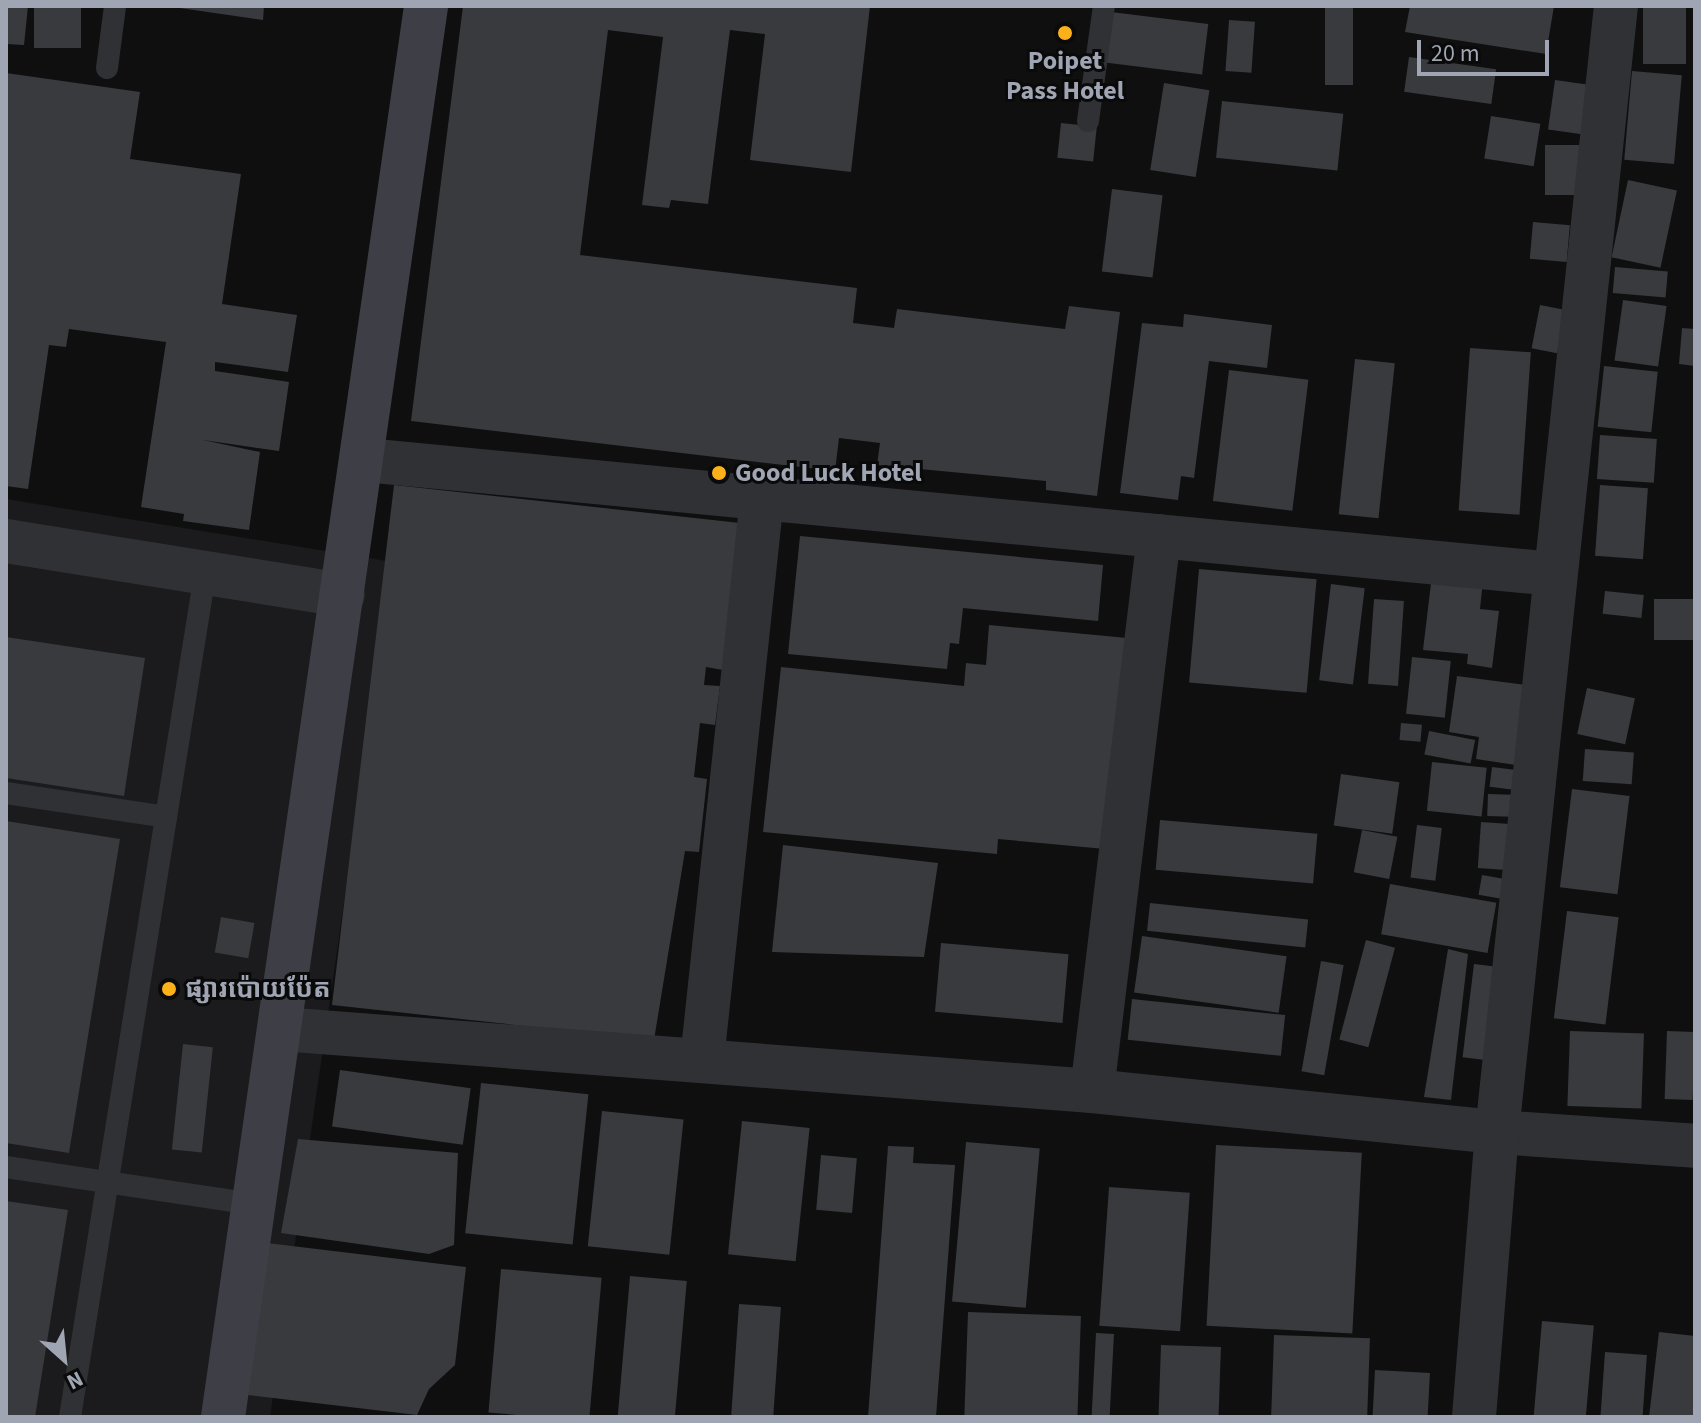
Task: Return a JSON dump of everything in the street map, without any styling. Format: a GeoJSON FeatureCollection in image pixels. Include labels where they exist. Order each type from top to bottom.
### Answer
{"type":"FeatureCollection","features":[{"type":"Feature","properties":{"kind":"street"},"geometry":{"type":"LineString","coordinates":[[223,1417],[365,460],[426,6]]}},
{"type":"Feature","properties":{"kind":"street"},"geometry":{"type":"LineString","coordinates":[[1474,1417],[1497,1132],[1553,574],[1616,6]]}},
{"type":"Feature","properties":{"kind":"street"},"geometry":{"type":"LineString","coordinates":[[365,460],[1553,574]]}},
{"type":"Feature","properties":{"kind":"street"},"geometry":{"type":"LineString","coordinates":[[702,1060],[762,498]]}},
{"type":"Feature","properties":{"kind":"street"},"geometry":{"type":"LineString","coordinates":[[1092,1091],[1159,536]]}},
{"type":"Feature","properties":{"kind":"street"},"geometry":{"type":"LineString","coordinates":[[6,541],[343,595]]}},
{"type":"Feature","properties":{"kind":"street"},"geometry":{"type":"LineString","coordinates":[[281,1029],[1092,1091],[1497,1132],[1695,1146]]}},
{"type":"Feature","properties":{"kind":"lane"},"geometry":{"type":"LineString","coordinates":[[107,68],[115,6]]}},
{"type":"Feature","properties":{"kind":"lane"},"geometry":{"type":"LineString","coordinates":[[1088,121],[1104,6]]}},
{"type":"Feature","properties":{"kind":"lane"},"geometry":{"type":"LineString","coordinates":[[70,1417],[205,574]]}},
{"type":"Feature","properties":{"kind":"lane"},"geometry":{"type":"LineString","coordinates":[[6,793],[166,817]]}},
{"type":"Feature","properties":{"kind":"lane"},"geometry":{"type":"LineString","coordinates":[[6,1167],[255,1204]]}},
{"type":"Feature","properties":{"kind":"shaded area","name":"ផ្សារប៉ោយប៉ែត"},"geometry":{"type":"Polygon","coordinates":[[[6,499],[393,562],[270,1417],[6,1417],[6,499]]]}},
{"type":"Feature","properties":{"kind":"building"},"geometry":{"type":"Polygon","coordinates":[[[6,6],[28,6],[24,45],[6,44],[6,6]]]}},
{"type":"Feature","properties":{"kind":"building"},"geometry":{"type":"Polygon","coordinates":[[[34,6],[81,6],[81,48],[34,48],[34,6]]]}},
{"type":"Feature","properties":{"kind":"building"},"geometry":{"type":"Polygon","coordinates":[[[166,6],[264,6],[263,20],[166,6]]]}},
{"type":"Feature","properties":{"kind":"building"},"geometry":{"type":"Polygon","coordinates":[[[463,6],[870,6],[851,172],[750,160],[765,34],[730,30],[708,204],[671,200],[669,208],[642,205],[663,37],[608,30],[580,255],[857,288],[853,323],[894,328],[897,309],[1065,329],[1069,306],[1120,312],[1097,496],[1046,490],[1046,481],[877,465],[880,443],[839,438],[835,471],[411,421],[463,6]]]}},
{"type":"Feature","properties":{"kind":"building"},"geometry":{"type":"Polygon","coordinates":[[[1325,6],[1353,6],[1353,85],[1325,85],[1325,6]]]}},
{"type":"Feature","properties":{"kind":"building"},"geometry":{"type":"Polygon","coordinates":[[[1410,6],[1554,6],[1546,54],[1405,32],[1410,6]]]}},
{"type":"Feature","properties":{"kind":"building"},"geometry":{"type":"Polygon","coordinates":[[[1643,6],[1686,6],[1686,64],[1643,64],[1643,6]]]}},
{"type":"Feature","properties":{"kind":"building"},"geometry":{"type":"Polygon","coordinates":[[[1111,12],[1208,24],[1202,75],[1105,63],[1111,12]]]}},
{"type":"Feature","properties":{"kind":"building"},"geometry":{"type":"Polygon","coordinates":[[[1229,20],[1255,22],[1251,73],[1225,71],[1229,20]]]}},
{"type":"Feature","properties":{"kind":"building"},"geometry":{"type":"Polygon","coordinates":[[[1409,57],[1496,69],[1491,104],[1404,92],[1409,57]]]}},
{"type":"Feature","properties":{"kind":"building"},"geometry":{"type":"Polygon","coordinates":[[[1632,71],[1682,75],[1674,164],[1624,160],[1632,71]]]}},
{"type":"Feature","properties":{"kind":"building"},"geometry":{"type":"Polygon","coordinates":[[[6,73],[140,92],[130,159],[241,174],[222,304],[297,315],[288,372],[215,362],[215,371],[289,382],[279,451],[203,440],[260,452],[249,530],[183,521],[184,514],[141,507],[166,342],[69,329],[66,347],[49,345],[28,489],[6,486],[6,73]]]}},
{"type":"Feature","properties":{"kind":"building"},"geometry":{"type":"Polygon","coordinates":[[[1555,80],[1591,85],[1584,135],[1548,130],[1555,80]]]}},
{"type":"Feature","properties":{"kind":"building"},"geometry":{"type":"Polygon","coordinates":[[[1164,83],[1209,90],[1196,177],[1150,170],[1164,83]]]}},
{"type":"Feature","properties":{"kind":"building"},"geometry":{"type":"Polygon","coordinates":[[[1222,101],[1343,114],[1337,170],[1216,158],[1222,101]]]}},
{"type":"Feature","properties":{"kind":"building"},"geometry":{"type":"Polygon","coordinates":[[[1491,116],[1540,124],[1534,166],[1484,158],[1491,116]]]}},
{"type":"Feature","properties":{"kind":"building"},"geometry":{"type":"Polygon","coordinates":[[[1061,123],[1097,127],[1093,162],[1057,158],[1061,123]]]}},
{"type":"Feature","properties":{"kind":"building"},"geometry":{"type":"Polygon","coordinates":[[[1545,145],[1583,145],[1583,195],[1545,195],[1545,145]]]}},
{"type":"Feature","properties":{"kind":"building"},"geometry":{"type":"Polygon","coordinates":[[[1628,180],[1677,190],[1660,268],[1612,257],[1628,180]]]}},
{"type":"Feature","properties":{"kind":"building"},"geometry":{"type":"Polygon","coordinates":[[[1112,189],[1163,195],[1153,278],[1102,271],[1112,189]]]}},
{"type":"Feature","properties":{"kind":"building"},"geometry":{"type":"Polygon","coordinates":[[[1533,222],[1570,225],[1567,262],[1530,259],[1533,222]]]}},
{"type":"Feature","properties":{"kind":"building"},"geometry":{"type":"Polygon","coordinates":[[[1615,267],[1668,272],[1666,298],[1613,293],[1615,267]]]}},
{"type":"Feature","properties":{"kind":"building"},"geometry":{"type":"Polygon","coordinates":[[[1623,300],[1667,306],[1658,367],[1615,360],[1623,300]]]}},
{"type":"Feature","properties":{"kind":"building"},"geometry":{"type":"Polygon","coordinates":[[[1540,305],[1566,310],[1557,353],[1532,348],[1540,305]]]}},
{"type":"Feature","properties":{"kind":"building"},"geometry":{"type":"Polygon","coordinates":[[[1184,314],[1272,325],[1267,368],[1209,361],[1194,478],[1181,476],[1178,500],[1120,493],[1142,323],[1183,327],[1184,314]]]}},
{"type":"Feature","properties":{"kind":"building"},"geometry":{"type":"Polygon","coordinates":[[[1682,328],[1695,329],[1695,366],[1679,364],[1682,328]]]}},
{"type":"Feature","properties":{"kind":"building"},"geometry":{"type":"Polygon","coordinates":[[[1470,348],[1531,352],[1519,515],[1459,511],[1470,348]]]}},
{"type":"Feature","properties":{"kind":"building"},"geometry":{"type":"Polygon","coordinates":[[[1355,359],[1395,363],[1378,518],[1339,514],[1355,359]]]}},
{"type":"Feature","properties":{"kind":"building"},"geometry":{"type":"Polygon","coordinates":[[[1604,366],[1658,372],[1651,432],[1598,427],[1604,366]]]}},
{"type":"Feature","properties":{"kind":"building"},"geometry":{"type":"Polygon","coordinates":[[[1229,370],[1308,380],[1292,511],[1213,501],[1229,370]]]}},
{"type":"Feature","properties":{"kind":"building"},"geometry":{"type":"Polygon","coordinates":[[[1600,435],[1657,439],[1654,483],[1597,479],[1600,435]]]}},
{"type":"Feature","properties":{"kind":"building"},"geometry":{"type":"Polygon","coordinates":[[[394,485],[740,523],[723,670],[706,667],[704,685],[720,686],[715,725],[700,723],[694,777],[707,779],[699,852],[685,851],[654,1040],[332,1005],[394,485]]]}},
{"type":"Feature","properties":{"kind":"building"},"geometry":{"type":"Polygon","coordinates":[[[1600,485],[1648,488],[1643,559],[1595,556],[1600,485]]]}},
{"type":"Feature","properties":{"kind":"building"},"geometry":{"type":"Polygon","coordinates":[[[800,536],[1103,565],[1098,621],[963,608],[959,644],[950,643],[947,669],[788,654],[800,536]]]}},
{"type":"Feature","properties":{"kind":"building"},"geometry":{"type":"Polygon","coordinates":[[[1199,569],[1317,579],[1307,693],[1189,683],[1199,569]]]}},
{"type":"Feature","properties":{"kind":"building"},"geometry":{"type":"Polygon","coordinates":[[[1432,575],[1483,580],[1480,609],[1499,611],[1492,668],[1467,664],[1468,654],[1423,650],[1432,575]]]}},
{"type":"Feature","properties":{"kind":"building"},"geometry":{"type":"Polygon","coordinates":[[[1331,584],[1365,588],[1353,684],[1319,680],[1331,584]]]}},
{"type":"Feature","properties":{"kind":"building"},"geometry":{"type":"Polygon","coordinates":[[[1605,591],[1644,595],[1641,618],[1603,614],[1605,591]]]}},
{"type":"Feature","properties":{"kind":"building"},"geometry":{"type":"Polygon","coordinates":[[[1374,599],[1404,601],[1398,686],[1368,684],[1374,599]]]}},
{"type":"Feature","properties":{"kind":"building"},"geometry":{"type":"Polygon","coordinates":[[[1654,599],[1695,599],[1695,640],[1654,640],[1654,599]]]}},
{"type":"Feature","properties":{"kind":"building"},"geometry":{"type":"Polygon","coordinates":[[[989,625],[1127,638],[1105,849],[998,839],[997,854],[763,832],[781,667],[964,686],[966,663],[986,665],[989,625]]]}},
{"type":"Feature","properties":{"kind":"building"},"geometry":{"type":"Polygon","coordinates":[[[6,637],[145,658],[124,796],[6,778],[6,637]]]}},
{"type":"Feature","properties":{"kind":"building"},"geometry":{"type":"Polygon","coordinates":[[[1412,657],[1451,661],[1445,718],[1406,714],[1412,657]]]}},
{"type":"Feature","properties":{"kind":"building"},"geometry":{"type":"Polygon","coordinates":[[[1457,676],[1541,687],[1529,767],[1476,759],[1479,737],[1449,732],[1457,676]]]}},
{"type":"Feature","properties":{"kind":"building"},"geometry":{"type":"Polygon","coordinates":[[[1587,688],[1635,698],[1625,744],[1577,734],[1587,688]]]}},
{"type":"Feature","properties":{"kind":"building"},"geometry":{"type":"Polygon","coordinates":[[[1401,723],[1422,725],[1420,742],[1400,740],[1401,723]]]}},
{"type":"Feature","properties":{"kind":"building"},"geometry":{"type":"Polygon","coordinates":[[[1429,731],[1475,740],[1471,764],[1424,755],[1429,731]]]}},
{"type":"Feature","properties":{"kind":"building"},"geometry":{"type":"Polygon","coordinates":[[[1585,749],[1634,752],[1632,784],[1583,781],[1585,749]]]}},
{"type":"Feature","properties":{"kind":"building"},"geometry":{"type":"Polygon","coordinates":[[[1432,762],[1487,768],[1482,816],[1427,811],[1432,762]]]}},
{"type":"Feature","properties":{"kind":"building"},"geometry":{"type":"Polygon","coordinates":[[[1492,767],[1530,772],[1527,791],[1490,787],[1492,767]]]}},
{"type":"Feature","properties":{"kind":"building"},"geometry":{"type":"Polygon","coordinates":[[[1341,774],[1399,782],[1392,834],[1334,825],[1341,774]]]}},
{"type":"Feature","properties":{"kind":"building"},"geometry":{"type":"Polygon","coordinates":[[[1572,789],[1630,796],[1618,894],[1560,887],[1572,789]]]}},
{"type":"Feature","properties":{"kind":"building"},"geometry":{"type":"Polygon","coordinates":[[[1488,794],[1512,795],[1511,817],[1487,816],[1488,794]]]}},
{"type":"Feature","properties":{"kind":"building"},"geometry":{"type":"Polygon","coordinates":[[[1160,820],[1317,834],[1313,884],[1156,870],[1160,820]]]}},
{"type":"Feature","properties":{"kind":"building"},"geometry":{"type":"Polygon","coordinates":[[[6,821],[120,839],[69,1153],[6,1143],[6,821]]]}},
{"type":"Feature","properties":{"kind":"building"},"geometry":{"type":"Polygon","coordinates":[[[1481,822],[1524,825],[1521,871],[1478,868],[1481,822]]]}},
{"type":"Feature","properties":{"kind":"building"},"geometry":{"type":"Polygon","coordinates":[[[1417,825],[1442,828],[1435,881],[1411,878],[1417,825]]]}},
{"type":"Feature","properties":{"kind":"building"},"geometry":{"type":"Polygon","coordinates":[[[1362,830],[1397,837],[1389,879],[1354,872],[1362,830]]]}},
{"type":"Feature","properties":{"kind":"building"},"geometry":{"type":"Polygon","coordinates":[[[783,845],[938,863],[924,957],[772,952],[783,845]]]}},
{"type":"Feature","properties":{"kind":"building"},"geometry":{"type":"Polygon","coordinates":[[[1482,875],[1520,882],[1517,901],[1479,895],[1482,875]]]}},
{"type":"Feature","properties":{"kind":"building"},"geometry":{"type":"Polygon","coordinates":[[[1390,884],[1496,903],[1488,953],[1381,934],[1390,884]]]}},
{"type":"Feature","properties":{"kind":"building"},"geometry":{"type":"Polygon","coordinates":[[[1150,903],[1308,920],[1305,947],[1147,931],[1150,903]]]}},
{"type":"Feature","properties":{"kind":"building"},"geometry":{"type":"Polygon","coordinates":[[[1567,911],[1619,917],[1605,1025],[1554,1018],[1567,911]]]}},
{"type":"Feature","properties":{"kind":"building"},"geometry":{"type":"Polygon","coordinates":[[[221,917],[254,923],[248,958],[215,952],[221,917]]]}},
{"type":"Feature","properties":{"kind":"building"},"geometry":{"type":"Polygon","coordinates":[[[1142,936],[1287,956],[1279,1013],[1134,992],[1142,936]]]}},
{"type":"Feature","properties":{"kind":"building"},"geometry":{"type":"Polygon","coordinates":[[[1366,940],[1395,948],[1368,1047],[1339,1039],[1366,940]]]}},
{"type":"Feature","properties":{"kind":"building"},"geometry":{"type":"Polygon","coordinates":[[[941,943],[1069,954],[1062,1023],[935,1012],[941,943]]]}},
{"type":"Feature","properties":{"kind":"building"},"geometry":{"type":"Polygon","coordinates":[[[1448,949],[1468,954],[1451,1100],[1424,1097],[1448,949]]]}},
{"type":"Feature","properties":{"kind":"building"},"geometry":{"type":"Polygon","coordinates":[[[1321,961],[1344,965],[1324,1075],[1302,1071],[1321,961]]]}},
{"type":"Feature","properties":{"kind":"building"},"geometry":{"type":"Polygon","coordinates":[[[1474,964],[1497,967],[1485,1060],[1463,1057],[1474,964]]]}},
{"type":"Feature","properties":{"kind":"building"},"geometry":{"type":"Polygon","coordinates":[[[1132,999],[1285,1015],[1281,1056],[1128,1040],[1132,999]]]}},
{"type":"Feature","properties":{"kind":"building"},"geometry":{"type":"Polygon","coordinates":[[[1570,1031],[1644,1034],[1641,1109],[1567,1106],[1570,1031]]]}},
{"type":"Feature","properties":{"kind":"building"},"geometry":{"type":"Polygon","coordinates":[[[1667,1031],[1695,1032],[1693,1100],[1665,1099],[1667,1031]]]}},
{"type":"Feature","properties":{"kind":"building"},"geometry":{"type":"Polygon","coordinates":[[[183,1044],[213,1047],[202,1153],[172,1149],[183,1044]]]}},
{"type":"Feature","properties":{"kind":"building"},"geometry":{"type":"Polygon","coordinates":[[[340,1070],[471,1088],[463,1145],[332,1126],[340,1070]]]}},
{"type":"Feature","properties":{"kind":"building"},"geometry":{"type":"Polygon","coordinates":[[[481,1083],[588,1094],[573,1244],[465,1233],[481,1083]]]}},
{"type":"Feature","properties":{"kind":"building"},"geometry":{"type":"Polygon","coordinates":[[[602,1111],[684,1120],[669,1255],[588,1246],[602,1111]]]}},
{"type":"Feature","properties":{"kind":"building"},"geometry":{"type":"Polygon","coordinates":[[[742,1121],[810,1128],[796,1261],[728,1254],[742,1121]]]}},
{"type":"Feature","properties":{"kind":"building"},"geometry":{"type":"Polygon","coordinates":[[[298,1139],[458,1153],[454,1245],[429,1254],[281,1233],[298,1139]]]}},
{"type":"Feature","properties":{"kind":"building"},"geometry":{"type":"Polygon","coordinates":[[[966,1142],[1040,1148],[1026,1308],[952,1301],[966,1142]]]}},
{"type":"Feature","properties":{"kind":"building"},"geometry":{"type":"Polygon","coordinates":[[[1216,1145],[1362,1153],[1352,1333],[1207,1326],[1216,1145]]]}},
{"type":"Feature","properties":{"kind":"building"},"geometry":{"type":"Polygon","coordinates":[[[888,1146],[914,1147],[913,1163],[955,1165],[936,1417],[868,1417],[888,1146]]]}},
{"type":"Feature","properties":{"kind":"building"},"geometry":{"type":"Polygon","coordinates":[[[821,1155],[857,1158],[852,1213],[816,1210],[821,1155]]]}},
{"type":"Feature","properties":{"kind":"building"},"geometry":{"type":"Polygon","coordinates":[[[1109,1187],[1190,1193],[1180,1331],[1099,1326],[1109,1187]]]}},
{"type":"Feature","properties":{"kind":"building"},"geometry":{"type":"Polygon","coordinates":[[[6,1201],[68,1210],[35,1417],[6,1417],[6,1201]]]}},
{"type":"Feature","properties":{"kind":"building"},"geometry":{"type":"Polygon","coordinates":[[[267,1243],[466,1267],[455,1365],[429,1389],[417,1415],[248,1395],[267,1243]]]}},
{"type":"Feature","properties":{"kind":"building"},"geometry":{"type":"Polygon","coordinates":[[[501,1269],[602,1278],[589,1417],[488,1412],[501,1269]]]}},
{"type":"Feature","properties":{"kind":"building"},"geometry":{"type":"Polygon","coordinates":[[[630,1276],[687,1281],[675,1417],[618,1417],[630,1276]]]}},
{"type":"Feature","properties":{"kind":"building"},"geometry":{"type":"Polygon","coordinates":[[[739,1304],[781,1307],[773,1417],[731,1417],[739,1304]]]}},
{"type":"Feature","properties":{"kind":"building"},"geometry":{"type":"Polygon","coordinates":[[[968,1312],[1081,1316],[1077,1417],[964,1417],[968,1312]]]}},
{"type":"Feature","properties":{"kind":"building"},"geometry":{"type":"Polygon","coordinates":[[[1542,1321],[1594,1326],[1586,1417],[1534,1417],[1542,1321]]]}},
{"type":"Feature","properties":{"kind":"building"},"geometry":{"type":"Polygon","coordinates":[[[1659,1332],[1695,1336],[1693,1417],[1649,1417],[1659,1332]]]}},
{"type":"Feature","properties":{"kind":"building"},"geometry":{"type":"Polygon","coordinates":[[[1096,1333],[1114,1334],[1110,1417],[1092,1417],[1096,1333]]]}},
{"type":"Feature","properties":{"kind":"building"},"geometry":{"type":"Polygon","coordinates":[[[1274,1335],[1370,1338],[1367,1417],[1271,1417],[1274,1335]]]}},
{"type":"Feature","properties":{"kind":"building"},"geometry":{"type":"Polygon","coordinates":[[[1161,1345],[1221,1347],[1219,1417],[1158,1417],[1161,1345]]]}},
{"type":"Feature","properties":{"kind":"building"},"geometry":{"type":"Polygon","coordinates":[[[1605,1352],[1647,1355],[1643,1417],[1600,1417],[1605,1352]]]}},
{"type":"Feature","properties":{"kind":"building"},"geometry":{"type":"Polygon","coordinates":[[[1375,1370],[1430,1373],[1428,1417],[1373,1417],[1375,1370]]]}},
{"type":"Feature","properties":{"kind":"place","name":"Poipet Pass Hotel"},"geometry":{"type":"Point","coordinates":[1065,33]}},
{"type":"Feature","properties":{"kind":"place","name":"Good Luck Hotel"},"geometry":{"type":"Point","coordinates":[719,473]}},
{"type":"Feature","properties":{"kind":"place","name":"ផ្សារប៉ោយប៉ែត"},"geometry":{"type":"Point","coordinates":[169,989]}}]}
